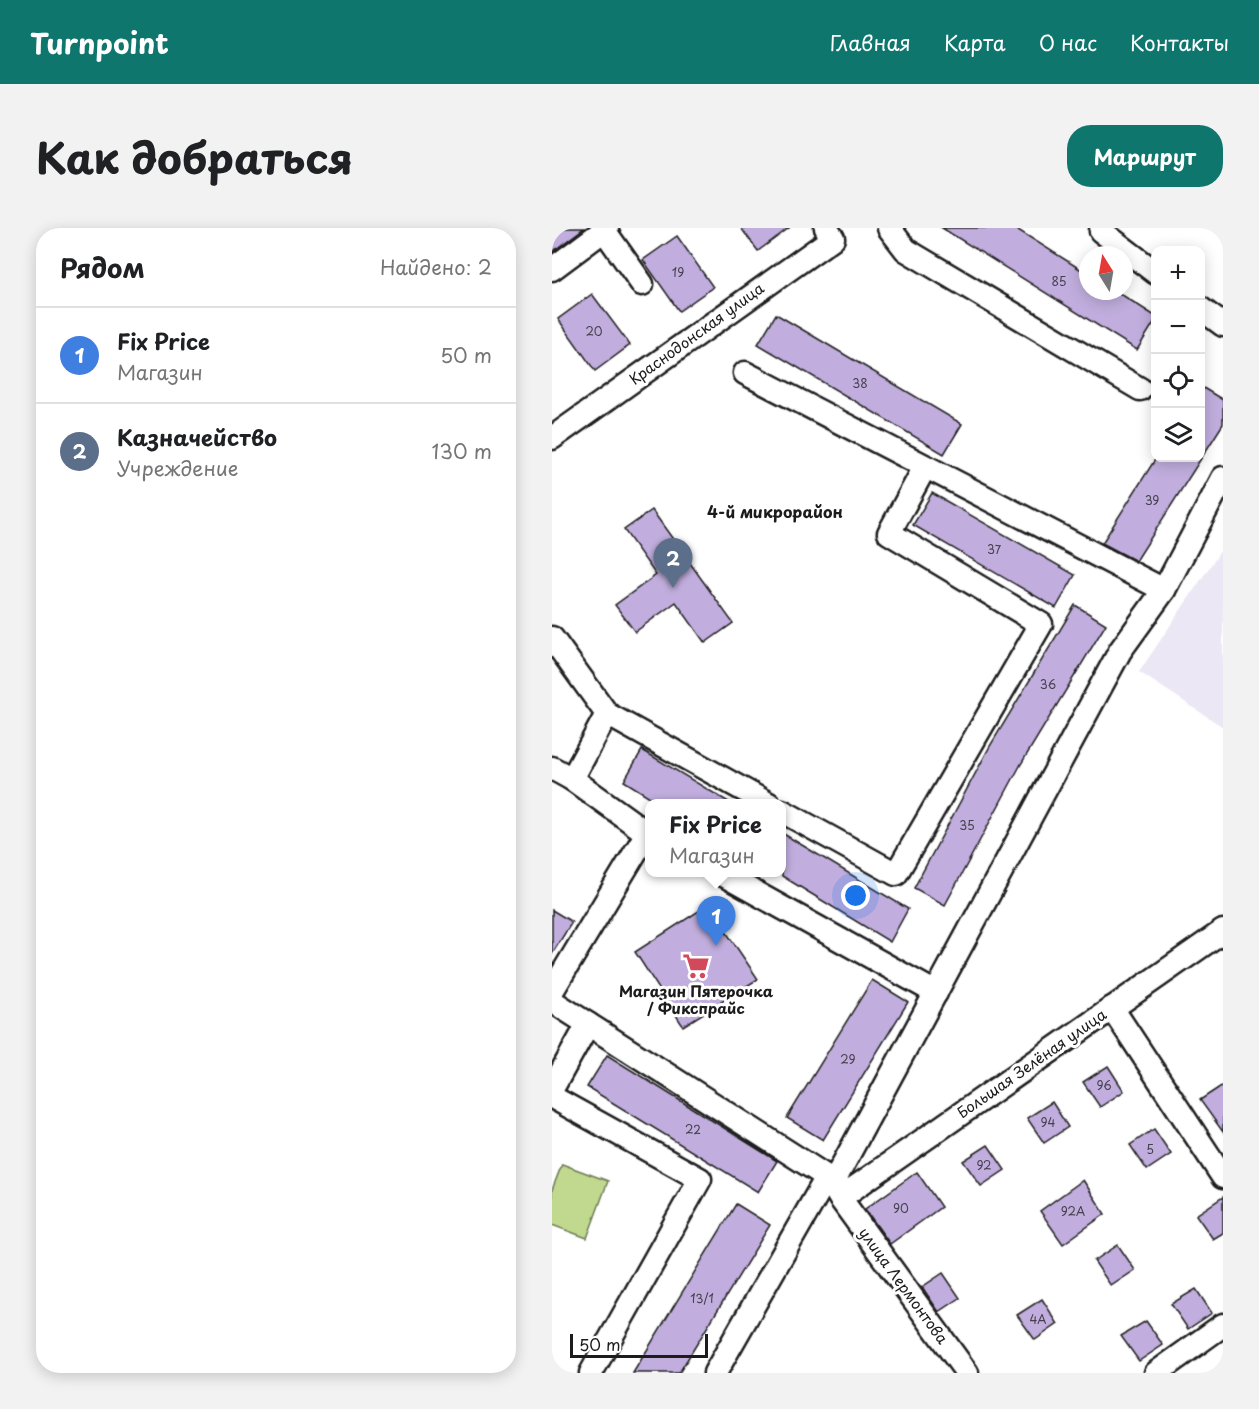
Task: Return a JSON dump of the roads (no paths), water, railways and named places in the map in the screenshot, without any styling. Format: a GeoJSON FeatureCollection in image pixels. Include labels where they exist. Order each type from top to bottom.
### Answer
{"type":"FeatureCollection","features":[{"type":"Feature","properties":{"kind":"street","name":"Краснодонская улица"},"geometry":{"type":"LineString","coordinates":[[552,438],[833,238],[826,228]]}},
{"type":"Feature","properties":{"kind":"street"},"geometry":{"type":"LineString","coordinates":[[889,228],[906,250],[1140,388]]}},
{"type":"Feature","properties":{"kind":"street"},"geometry":{"type":"LineString","coordinates":[[1102,228],[1101,231],[1151,270]]}},
{"type":"Feature","properties":{"kind":"street"},"geometry":{"type":"LineString","coordinates":[[552,269],[606,229],[642,284]]}},
{"type":"Feature","properties":{"kind":"street"},"geometry":{"type":"LineString","coordinates":[[1205,312],[1223,325]]}},
{"type":"Feature","properties":{"kind":"street"},"geometry":{"type":"LineString","coordinates":[[745,374],[1164,590]]}},
{"type":"Feature","properties":{"kind":"street"},"geometry":{"type":"LineString","coordinates":[[786,813],[896,874],[1041,624],[889,533],[925,467]]}},
{"type":"Feature","properties":{"kind":"street"},"geometry":{"type":"LineString","coordinates":[[714,1373],[833,1187],[1120,651],[1164,590],[1223,478]]}},
{"type":"Feature","properties":{"kind":"street"},"geometry":{"type":"LineString","coordinates":[[552,638],[607,714],[760,799]]}},
{"type":"Feature","properties":{"kind":"street"},"geometry":{"type":"LineString","coordinates":[[607,714],[562,774],[645,832]]}},
{"type":"Feature","properties":{"kind":"street"},"geometry":{"type":"LineString","coordinates":[[552,991],[645,839]]}},
{"type":"Feature","properties":{"kind":"street"},"geometry":{"type":"LineString","coordinates":[[725,877],[936,993]]}},
{"type":"Feature","properties":{"kind":"street","name":"Большая Зелёная улица"},"geometry":{"type":"LineString","coordinates":[[833,1187],[1112,1008],[1223,931]]}},
{"type":"Feature","properties":{"kind":"street"},"geometry":{"type":"LineString","coordinates":[[552,1001],[833,1187]]}},
{"type":"Feature","properties":{"kind":"street"},"geometry":{"type":"LineString","coordinates":[[1112,1008],[1223,1177]]}},
{"type":"Feature","properties":{"kind":"street"},"geometry":{"type":"LineString","coordinates":[[552,1089],[588,1024]]}},
{"type":"Feature","properties":{"kind":"street"},"geometry":{"type":"LineString","coordinates":[[552,1097],[700,1179],[596,1371]]}},
{"type":"Feature","properties":{"kind":"street","name":"улица Лермонтова"},"geometry":{"type":"LineString","coordinates":[[833,1187],[967,1373]]}},
{"type":"Feature","properties":{"kind":"street"},"geometry":{"type":"LineString","coordinates":[[1156,1373],[1223,1325]]}},
{"type":"Feature","properties":{"kind":"place","name":"Казначейство"},"geometry":{"type":"Point","coordinates":[673,588]}},
{"type":"Feature","properties":{"kind":"place","name":"Fix Price"},"geometry":{"type":"Point","coordinates":[716,946]}},
{"type":"Feature","properties":{"kind":"place","name":"Магазин Пятерочка / Фикспрайс"},"geometry":{"type":"Point","coordinates":[696,966]}},
{"type":"Feature","properties":{"kind":"district","name":"4-й микрорайон"},"geometry":{"type":"Point","coordinates":[775,512]}}]}
